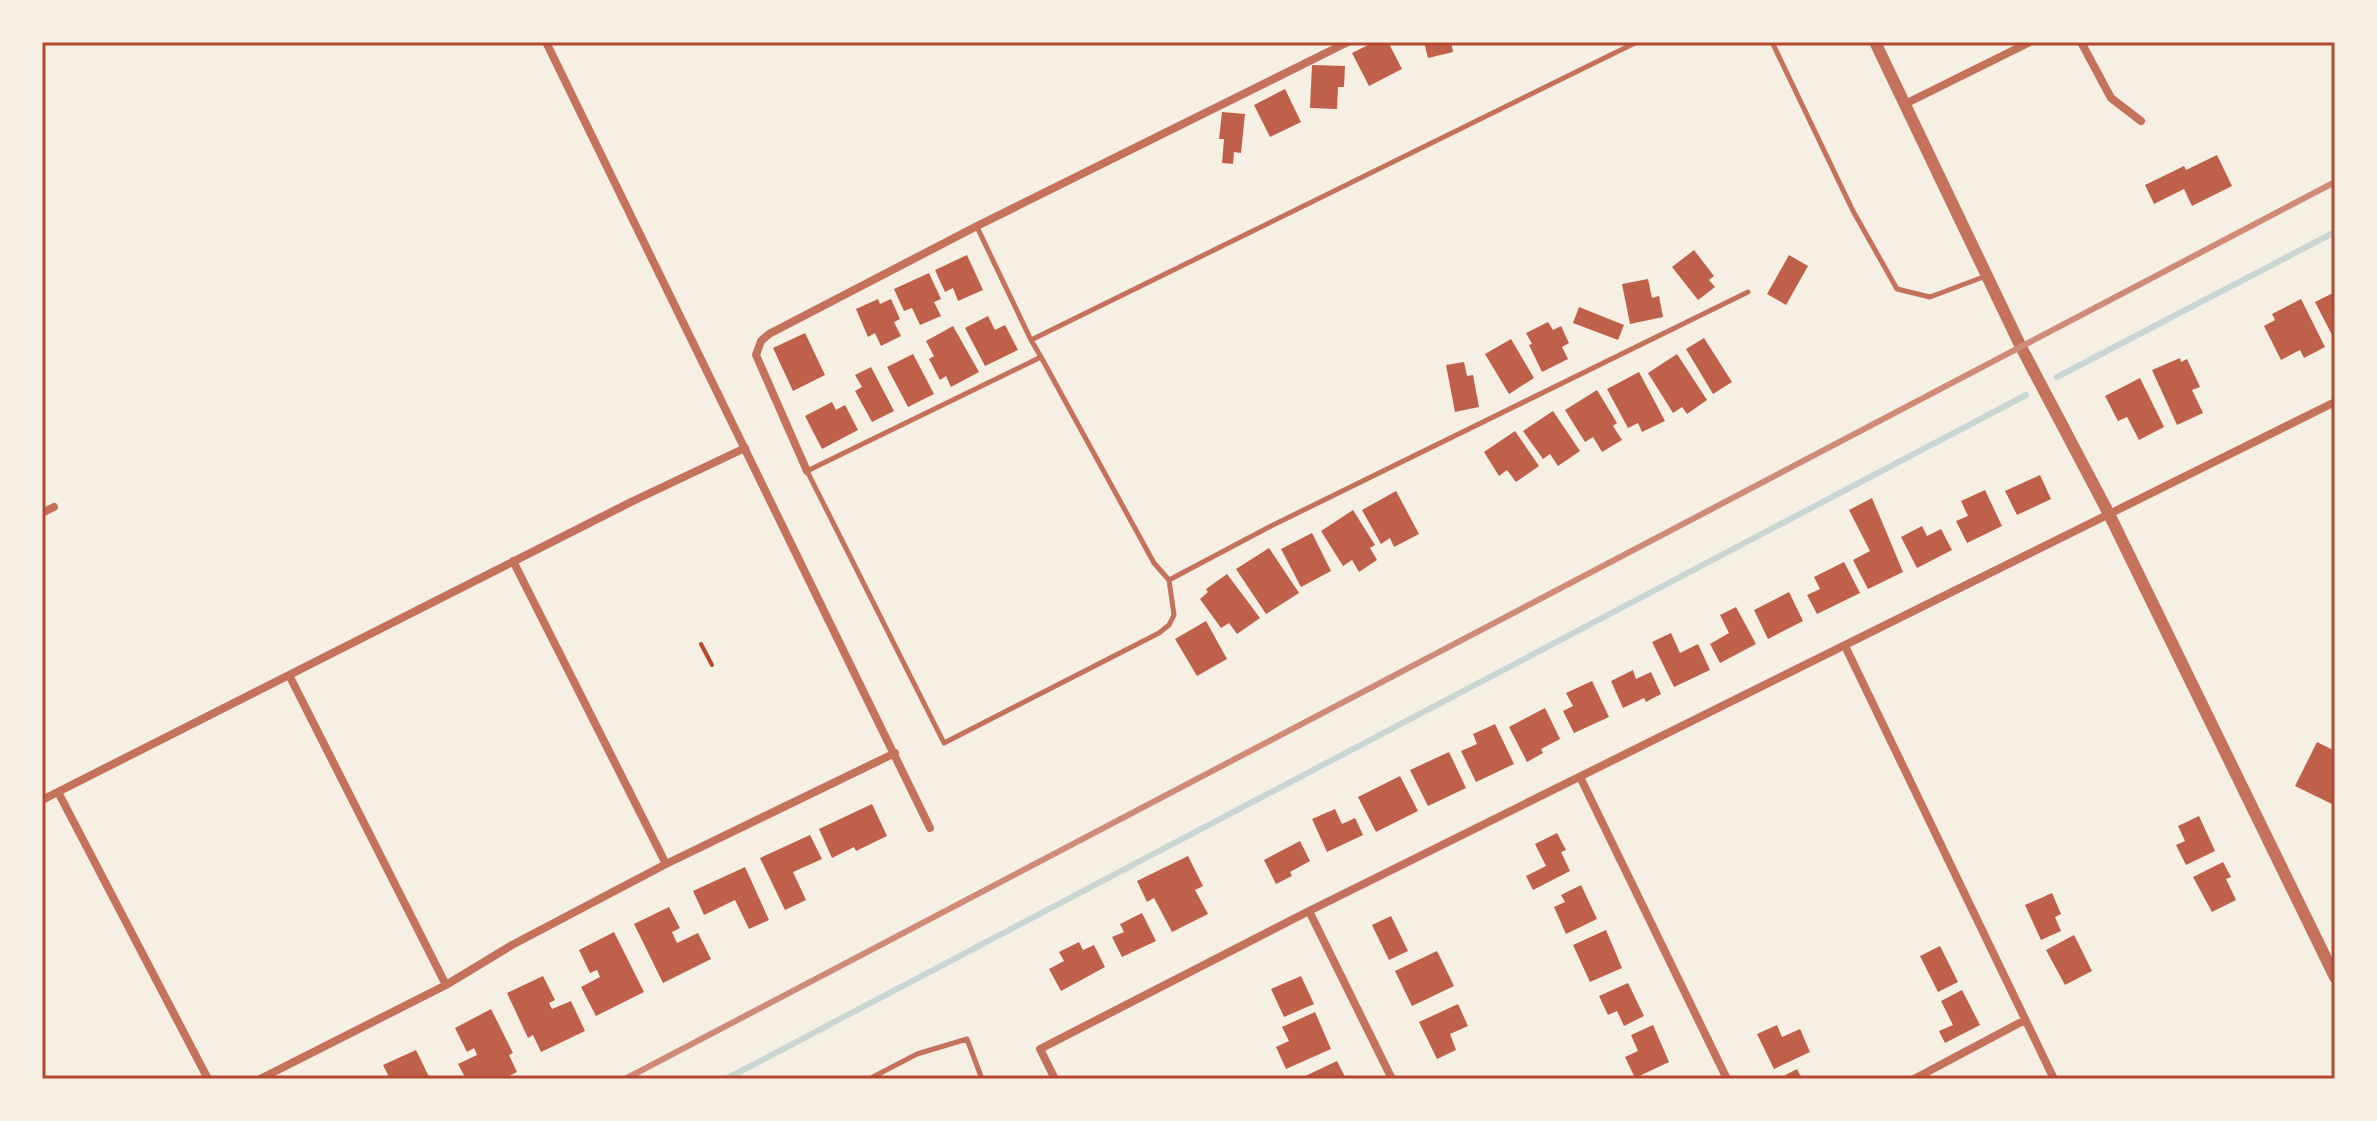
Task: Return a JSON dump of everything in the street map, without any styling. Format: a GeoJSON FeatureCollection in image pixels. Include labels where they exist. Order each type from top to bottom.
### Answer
{"type":"FeatureCollection","features":[{"type":"Feature","properties":{"kind":"street"},"geometry":{"type":"LineString","coordinates":[[546,42],[930,828]]}},
{"type":"Feature","properties":{"kind":"street"},"geometry":{"type":"LineString","coordinates":[[807,471],[758,361],[756,355],[761,341],[977,226],[1348,42]]}},
{"type":"Feature","properties":{"kind":"street"},"geometry":{"type":"LineString","coordinates":[[1875,42],[2021,347],[2109,514],[2335,977]]}},
{"type":"Feature","properties":{"kind":"street"},"geometry":{"type":"LineString","coordinates":[[1905,104],[2030,42]]}},
{"type":"Feature","properties":{"kind":"street"},"geometry":{"type":"LineString","coordinates":[[2081,42],[2111,98],[2141,121]]}},
{"type":"Feature","properties":{"kind":"street"},"geometry":{"type":"LineString","coordinates":[[1055,1079],[1040,1049],[1309,911],[2335,402]]}},
{"type":"Feature","properties":{"kind":"street"},"geometry":{"type":"LineString","coordinates":[[42,800],[513,561],[745,448]]}},
{"type":"Feature","properties":{"kind":"street"},"geometry":{"type":"LineString","coordinates":[[42,513],[54,507]]}},
{"type":"Feature","properties":{"kind":"street"},"geometry":{"type":"LineString","coordinates":[[513,561],[666,864]]}},
{"type":"Feature","properties":{"kind":"street"},"geometry":{"type":"LineString","coordinates":[[1845,646],[2054,1079]]}},
{"type":"Feature","properties":{"kind":"street"},"geometry":{"type":"LineString","coordinates":[[289,675],[446,985]]}},
{"type":"Feature","properties":{"kind":"street"},"geometry":{"type":"LineString","coordinates":[[260,1079],[446,985],[512,945],[666,864],[895,753]]}},
{"type":"Feature","properties":{"kind":"street"},"geometry":{"type":"LineString","coordinates":[[1580,777],[1727,1079]]}},
{"type":"Feature","properties":{"kind":"street"},"geometry":{"type":"LineString","coordinates":[[58,792],[208,1079]]}},
{"type":"Feature","properties":{"kind":"street"},"geometry":{"type":"LineString","coordinates":[[1309,911],[1392,1079]]}},
{"type":"Feature","properties":{"kind":"street"},"geometry":{"type":"LineString","coordinates":[[1914,1079],[2025,1020]]}},
{"type":"Feature","properties":{"kind":"lane"},"geometry":{"type":"LineString","coordinates":[[1031,340],[1637,42]]}},
{"type":"Feature","properties":{"kind":"lane"},"geometry":{"type":"LineString","coordinates":[[1772,42],[1853,211],[1897,289],[1930,297],[1987,276]]}},
{"type":"Feature","properties":{"kind":"lane"},"geometry":{"type":"LineString","coordinates":[[977,226],[1031,340],[1041,357],[1154,563],[1169,580],[1174,615],[1169,625],[1159,633],[944,743],[807,471],[1041,357]]}},
{"type":"Feature","properties":{"kind":"lane"},"geometry":{"type":"LineString","coordinates":[[1169,580],[1285,519],[1748,292]]}},
{"type":"Feature","properties":{"kind":"lane"},"geometry":{"type":"LineString","coordinates":[[869,1079],[917,1054],[967,1039],[982,1079]]}},
{"type":"Feature","properties":{"kind":"path"},"geometry":{"type":"LineString","coordinates":[[701,644],[712,665]]}},
{"type":"Feature","properties":{"kind":"building"},"geometry":{"type":"Polygon","coordinates":[[[1374,42],[1388,42],[1402,69],[1369,86],[1352,53],[1374,42]]]}},
{"type":"Feature","properties":{"kind":"building"},"geometry":{"type":"Polygon","coordinates":[[[1424,42],[1451,42],[1453,52],[1428,58],[1424,42]]]}},
{"type":"Feature","properties":{"kind":"building"},"geometry":{"type":"Polygon","coordinates":[[[1312,65],[1345,66],[1344,87],[1338,87],[1337,109],[1310,108],[1312,65]]]}},
{"type":"Feature","properties":{"kind":"building"},"geometry":{"type":"Polygon","coordinates":[[[1285,89],[1301,122],[1270,137],[1254,105],[1285,89]]]}},
{"type":"Feature","properties":{"kind":"building"},"geometry":{"type":"Polygon","coordinates":[[[1222,112],[1245,114],[1241,153],[1234,152],[1233,164],[1222,163],[1224,139],[1219,139],[1222,112]]]}},
{"type":"Feature","properties":{"kind":"building"},"geometry":{"type":"Polygon","coordinates":[[[2217,155],[2232,186],[2192,206],[2184,189],[2154,204],[2145,185],[2184,166],[2186,170],[2217,155]]]}},
{"type":"Feature","properties":{"kind":"building"},"geometry":{"type":"Polygon","coordinates":[[[1694,250],[1714,276],[1709,280],[1715,287],[1698,300],[1672,267],[1694,250]]]}},
{"type":"Feature","properties":{"kind":"building"},"geometry":{"type":"Polygon","coordinates":[[[967,255],[983,290],[958,301],[953,288],[945,292],[935,270],[967,255]]]}},
{"type":"Feature","properties":{"kind":"building"},"geometry":{"type":"Polygon","coordinates":[[[1789,255],[1808,266],[1786,305],[1767,294],[1789,255]]]}},
{"type":"Feature","properties":{"kind":"building"},"geometry":{"type":"Polygon","coordinates":[[[929,273],[941,299],[934,302],[941,316],[920,325],[912,308],[904,311],[894,289],[929,273]]]}},
{"type":"Feature","properties":{"kind":"building"},"geometry":{"type":"Polygon","coordinates":[[[1648,279],[1652,298],[1659,296],[1663,317],[1630,324],[1622,284],[1648,279]]]}},
{"type":"Feature","properties":{"kind":"building"},"geometry":{"type":"Polygon","coordinates":[[[2335,292],[2335,333],[2332,335],[2315,302],[2335,292]]]}},
{"type":"Feature","properties":{"kind":"building"},"geometry":{"type":"Polygon","coordinates":[[[878,299],[880,304],[891,299],[900,319],[894,322],[901,336],[881,346],[875,333],[868,337],[856,309],[878,299]]]}},
{"type":"Feature","properties":{"kind":"building"},"geometry":{"type":"Polygon","coordinates":[[[2301,299],[2325,347],[2304,358],[2300,350],[2281,360],[2264,326],[2275,320],[2272,314],[2301,299]]]}},
{"type":"Feature","properties":{"kind":"building"},"geometry":{"type":"Polygon","coordinates":[[[1579,307],[1624,325],[1618,340],[1573,323],[1579,307]]]}},
{"type":"Feature","properties":{"kind":"building"},"geometry":{"type":"Polygon","coordinates":[[[988,316],[995,330],[1005,325],[1018,350],[985,366],[965,328],[988,316]]]}},
{"type":"Feature","properties":{"kind":"building"},"geometry":{"type":"Polygon","coordinates":[[[1548,322],[1553,330],[1561,326],[1569,343],[1562,347],[1568,359],[1542,372],[1526,333],[1548,322]]]}},
{"type":"Feature","properties":{"kind":"building"},"geometry":{"type":"Polygon","coordinates":[[[953,326],[979,372],[951,387],[946,376],[940,380],[929,359],[934,356],[926,341],[953,326]]]}},
{"type":"Feature","properties":{"kind":"building"},"geometry":{"type":"Polygon","coordinates":[[[805,333],[825,375],[793,391],[773,348],[805,333]]]}},
{"type":"Feature","properties":{"kind":"building"},"geometry":{"type":"Polygon","coordinates":[[[1704,338],[1732,382],[1713,394],[1686,349],[1704,338]]]}},
{"type":"Feature","properties":{"kind":"building"},"geometry":{"type":"Polygon","coordinates":[[[1511,339],[1534,378],[1509,394],[1485,354],[1511,339]]]}},
{"type":"Feature","properties":{"kind":"building"},"geometry":{"type":"Polygon","coordinates":[[[913,354],[934,394],[908,407],[887,367],[913,354]]]}},
{"type":"Feature","properties":{"kind":"building"},"geometry":{"type":"Polygon","coordinates":[[[1677,354],[1707,400],[1687,414],[1682,407],[1673,413],[1648,373],[1677,354]]]}},
{"type":"Feature","properties":{"kind":"building"},"geometry":{"type":"Polygon","coordinates":[[[2180,358],[2181,362],[2187,359],[2200,387],[2192,390],[2203,413],[2177,425],[2152,370],[2180,358]]]}},
{"type":"Feature","properties":{"kind":"building"},"geometry":{"type":"Polygon","coordinates":[[[1464,362],[1467,376],[1473,375],[1479,407],[1455,412],[1446,365],[1464,362]]]}},
{"type":"Feature","properties":{"kind":"building"},"geometry":{"type":"Polygon","coordinates":[[[871,367],[894,411],[872,422],[855,391],[862,387],[855,375],[871,367]]]}},
{"type":"Feature","properties":{"kind":"building"},"geometry":{"type":"Polygon","coordinates":[[[1639,372],[1665,421],[1642,432],[1638,423],[1628,428],[1607,389],[1639,372]]]}},
{"type":"Feature","properties":{"kind":"building"},"geometry":{"type":"Polygon","coordinates":[[[2140,378],[2164,427],[2139,440],[2127,417],[2118,421],[2105,396],[2140,378]]]}},
{"type":"Feature","properties":{"kind":"building"},"geometry":{"type":"Polygon","coordinates":[[[1597,390],[1617,423],[1613,426],[1622,440],[1602,452],[1593,437],[1585,442],[1565,410],[1597,390]]]}},
{"type":"Feature","properties":{"kind":"building"},"geometry":{"type":"Polygon","coordinates":[[[832,402],[836,410],[845,405],[858,430],[822,449],[805,416],[832,402]]]}},
{"type":"Feature","properties":{"kind":"building"},"geometry":{"type":"Polygon","coordinates":[[[1553,411],[1580,451],[1558,466],[1550,454],[1543,459],[1523,431],[1553,411]]]}},
{"type":"Feature","properties":{"kind":"building"},"geometry":{"type":"Polygon","coordinates":[[[1515,431],[1539,466],[1516,482],[1507,470],[1499,476],[1484,452],[1515,431]]]}},
{"type":"Feature","properties":{"kind":"building"},"geometry":{"type":"Polygon","coordinates":[[[2040,475],[2051,499],[2017,515],[2005,491],[2040,475]]]}},
{"type":"Feature","properties":{"kind":"building"},"geometry":{"type":"Polygon","coordinates":[[[1985,490],[2002,526],[1967,543],[1956,521],[1968,516],[1961,501],[1985,490]]]}},
{"type":"Feature","properties":{"kind":"building"},"geometry":{"type":"Polygon","coordinates":[[[1396,491],[1419,534],[1394,547],[1390,538],[1381,544],[1362,510],[1396,491]]]}},
{"type":"Feature","properties":{"kind":"building"},"geometry":{"type":"Polygon","coordinates":[[[1872,498],[1903,572],[1868,589],[1853,560],[1870,551],[1849,510],[1872,498]]]}},
{"type":"Feature","properties":{"kind":"building"},"geometry":{"type":"Polygon","coordinates":[[[1353,510],[1375,545],[1370,548],[1377,560],[1359,572],[1352,560],[1343,566],[1321,531],[1353,510]]]}},
{"type":"Feature","properties":{"kind":"building"},"geometry":{"type":"Polygon","coordinates":[[[1922,526],[1927,536],[1941,529],[1952,550],[1917,568],[1901,537],[1922,526]]]}},
{"type":"Feature","properties":{"kind":"building"},"geometry":{"type":"Polygon","coordinates":[[[1312,533],[1331,571],[1301,587],[1281,549],[1312,533]]]}},
{"type":"Feature","properties":{"kind":"building"},"geometry":{"type":"Polygon","coordinates":[[[1269,548],[1299,593],[1266,614],[1236,569],[1269,548]]]}},
{"type":"Feature","properties":{"kind":"building"},"geometry":{"type":"Polygon","coordinates":[[[1844,562],[1860,593],[1817,614],[1807,595],[1820,589],[1814,577],[1844,562]]]}},
{"type":"Feature","properties":{"kind":"building"},"geometry":{"type":"Polygon","coordinates":[[[1227,574],[1260,618],[1237,634],[1229,623],[1221,628],[1200,599],[1208,592],[1206,589],[1227,574]]]}},
{"type":"Feature","properties":{"kind":"building"},"geometry":{"type":"Polygon","coordinates":[[[1789,592],[1803,621],[1768,639],[1754,610],[1789,592]]]}},
{"type":"Feature","properties":{"kind":"building"},"geometry":{"type":"Polygon","coordinates":[[[1736,607],[1756,644],[1720,663],[1710,644],[1729,633],[1720,615],[1736,607]]]}},
{"type":"Feature","properties":{"kind":"building"},"geometry":{"type":"Polygon","coordinates":[[[1206,621],[1227,659],[1197,676],[1175,639],[1206,621]]]}},
{"type":"Feature","properties":{"kind":"building"},"geometry":{"type":"Polygon","coordinates":[[[1671,633],[1680,653],[1698,644],[1710,670],[1674,687],[1652,642],[1671,633]]]}},
{"type":"Feature","properties":{"kind":"building"},"geometry":{"type":"Polygon","coordinates":[[[1633,670],[1636,679],[1651,672],[1661,694],[1623,708],[1611,681],[1633,670]]]}},
{"type":"Feature","properties":{"kind":"building"},"geometry":{"type":"Polygon","coordinates":[[[1592,681],[1609,717],[1574,733],[1563,711],[1573,706],[1566,693],[1592,681]]]}},
{"type":"Feature","properties":{"kind":"building"},"geometry":{"type":"Polygon","coordinates":[[[1545,708],[1560,739],[1541,749],[1543,753],[1527,762],[1509,727],[1545,708]]]}},
{"type":"Feature","properties":{"kind":"building"},"geometry":{"type":"Polygon","coordinates":[[[1495,724],[1514,764],[1476,782],[1461,751],[1477,744],[1473,734],[1495,724]]]}},
{"type":"Feature","properties":{"kind":"building"},"geometry":{"type":"Polygon","coordinates":[[[2317,742],[2335,751],[2334,805],[2295,786],[2317,742]]]}},
{"type":"Feature","properties":{"kind":"building"},"geometry":{"type":"Polygon","coordinates":[[[1449,752],[1466,788],[1428,806],[1410,770],[1449,752]]]}},
{"type":"Feature","properties":{"kind":"building"},"geometry":{"type":"Polygon","coordinates":[[[1400,776],[1418,811],[1376,832],[1358,797],[1400,776]]]}},
{"type":"Feature","properties":{"kind":"building"},"geometry":{"type":"Polygon","coordinates":[[[872,804],[887,836],[856,851],[854,847],[832,858],[819,829],[872,804]]]}},
{"type":"Feature","properties":{"kind":"building"},"geometry":{"type":"Polygon","coordinates":[[[1335,809],[1342,824],[1355,818],[1363,835],[1327,852],[1312,819],[1335,809]]]}},
{"type":"Feature","properties":{"kind":"building"},"geometry":{"type":"Polygon","coordinates":[[[2199,816],[2215,851],[2186,865],[2176,845],[2185,841],[2178,826],[2199,816]]]}},
{"type":"Feature","properties":{"kind":"building"},"geometry":{"type":"Polygon","coordinates":[[[1557,833],[1566,850],[1561,852],[1570,871],[1533,890],[1526,876],[1546,866],[1535,844],[1557,833]]]}},
{"type":"Feature","properties":{"kind":"building"},"geometry":{"type":"Polygon","coordinates":[[[810,835],[822,859],[793,872],[806,900],[785,910],[760,858],[810,835]]]}},
{"type":"Feature","properties":{"kind":"building"},"geometry":{"type":"Polygon","coordinates":[[[1300,841],[1310,861],[1276,884],[1264,860],[1300,841]]]}},
{"type":"Feature","properties":{"kind":"building"},"geometry":{"type":"Polygon","coordinates":[[[1188,856],[1203,886],[1195,890],[1208,914],[1172,932],[1154,898],[1147,902],[1137,881],[1188,856]]]}},
{"type":"Feature","properties":{"kind":"building"},"geometry":{"type":"Polygon","coordinates":[[[2223,862],[2231,877],[2226,879],[2236,900],[2212,912],[2193,877],[2223,862]]]}},
{"type":"Feature","properties":{"kind":"building"},"geometry":{"type":"Polygon","coordinates":[[[745,867],[769,920],[749,929],[735,900],[704,915],[693,891],[745,867]]]}},
{"type":"Feature","properties":{"kind":"building"},"geometry":{"type":"Polygon","coordinates":[[[1581,885],[1597,919],[1566,934],[1554,907],[1565,902],[1561,895],[1581,885]]]}},
{"type":"Feature","properties":{"kind":"building"},"geometry":{"type":"Polygon","coordinates":[[[2052,893],[2061,914],[2055,917],[2061,931],[2041,940],[2025,905],[2052,893]]]}},
{"type":"Feature","properties":{"kind":"building"},"geometry":{"type":"Polygon","coordinates":[[[669,907],[680,928],[672,932],[677,943],[698,933],[711,959],[663,983],[634,924],[669,907]]]}},
{"type":"Feature","properties":{"kind":"building"},"geometry":{"type":"Polygon","coordinates":[[[1142,913],[1156,941],[1122,957],[1112,937],[1124,932],[1120,924],[1142,913]]]}},
{"type":"Feature","properties":{"kind":"building"},"geometry":{"type":"Polygon","coordinates":[[[1391,916],[1408,951],[1389,960],[1372,925],[1391,916]]]}},
{"type":"Feature","properties":{"kind":"building"},"geometry":{"type":"Polygon","coordinates":[[[1606,930],[1622,968],[1590,982],[1573,945],[1606,930]]]}},
{"type":"Feature","properties":{"kind":"building"},"geometry":{"type":"Polygon","coordinates":[[[614,932],[644,992],[596,1016],[581,987],[600,977],[597,970],[590,973],[579,950],[614,932]]]}},
{"type":"Feature","properties":{"kind":"building"},"geometry":{"type":"Polygon","coordinates":[[[2074,935],[2092,971],[2065,985],[2046,950],[2074,935]]]}},
{"type":"Feature","properties":{"kind":"building"},"geometry":{"type":"Polygon","coordinates":[[[1079,942],[1083,950],[1094,945],[1105,967],[1061,991],[1049,969],[1064,961],[1059,952],[1079,942]]]}},
{"type":"Feature","properties":{"kind":"building"},"geometry":{"type":"Polygon","coordinates":[[[1940,946],[1958,982],[1938,992],[1920,956],[1940,946]]]}},
{"type":"Feature","properties":{"kind":"building"},"geometry":{"type":"Polygon","coordinates":[[[1437,951],[1454,986],[1412,1006],[1395,971],[1437,951]]]}},
{"type":"Feature","properties":{"kind":"building"},"geometry":{"type":"Polygon","coordinates":[[[543,976],[555,1000],[549,1003],[552,1009],[571,1001],[585,1031],[541,1052],[533,1035],[528,1038],[507,993],[543,976]]]}},
{"type":"Feature","properties":{"kind":"building"},"geometry":{"type":"Polygon","coordinates":[[[1301,976],[1314,1004],[1284,1017],[1271,989],[1301,976]]]}},
{"type":"Feature","properties":{"kind":"building"},"geometry":{"type":"Polygon","coordinates":[[[1628,983],[1644,1016],[1624,1026],[1617,1011],[1608,1015],[1599,996],[1628,983]]]}},
{"type":"Feature","properties":{"kind":"building"},"geometry":{"type":"Polygon","coordinates":[[[1962,990],[1980,1025],[1945,1043],[1939,1031],[1953,1025],[1941,1001],[1962,990]]]}},
{"type":"Feature","properties":{"kind":"building"},"geometry":{"type":"Polygon","coordinates":[[[1458,1004],[1468,1026],[1450,1034],[1456,1050],[1437,1059],[1419,1022],[1458,1004]]]}},
{"type":"Feature","properties":{"kind":"building"},"geometry":{"type":"Polygon","coordinates":[[[491,1009],[513,1053],[509,1055],[517,1072],[503,1079],[466,1079],[458,1064],[477,1055],[474,1048],[467,1052],[455,1028],[491,1009]]]}},
{"type":"Feature","properties":{"kind":"building"},"geometry":{"type":"Polygon","coordinates":[[[1315,1012],[1331,1049],[1286,1069],[1276,1047],[1289,1041],[1282,1027],[1315,1012]]]}},
{"type":"Feature","properties":{"kind":"building"},"geometry":{"type":"Polygon","coordinates":[[[1653,1025],[1669,1062],[1635,1078],[1625,1057],[1638,1051],[1631,1035],[1653,1025]]]}},
{"type":"Feature","properties":{"kind":"building"},"geometry":{"type":"Polygon","coordinates":[[[1777,1025],[1782,1037],[1800,1029],[1810,1052],[1774,1069],[1757,1034],[1777,1025]]]}},
{"type":"Feature","properties":{"kind":"building"},"geometry":{"type":"Polygon","coordinates":[[[416,1050],[430,1079],[390,1079],[383,1065],[416,1050]]]}},
{"type":"Feature","properties":{"kind":"building"},"geometry":{"type":"Polygon","coordinates":[[[1337,1061],[1345,1077],[1341,1079],[1299,1079],[1337,1061]]]}},
{"type":"Feature","properties":{"kind":"building"},"geometry":{"type":"Polygon","coordinates":[[[1797,1069],[1802,1079],[1778,1079],[1797,1069]]]}},
{"type":"Feature","properties":{"kind":"waterway"},"geometry":{"type":"LineString","coordinates":[[2057,377],[2335,232]]}},
{"type":"Feature","properties":{"kind":"waterway"},"geometry":{"type":"LineString","coordinates":[[726,1079],[2026,395]]}},
{"type":"Feature","properties":{"kind":"railway"},"geometry":{"type":"LineString","coordinates":[[625,1079],[2335,182]]}}]}
